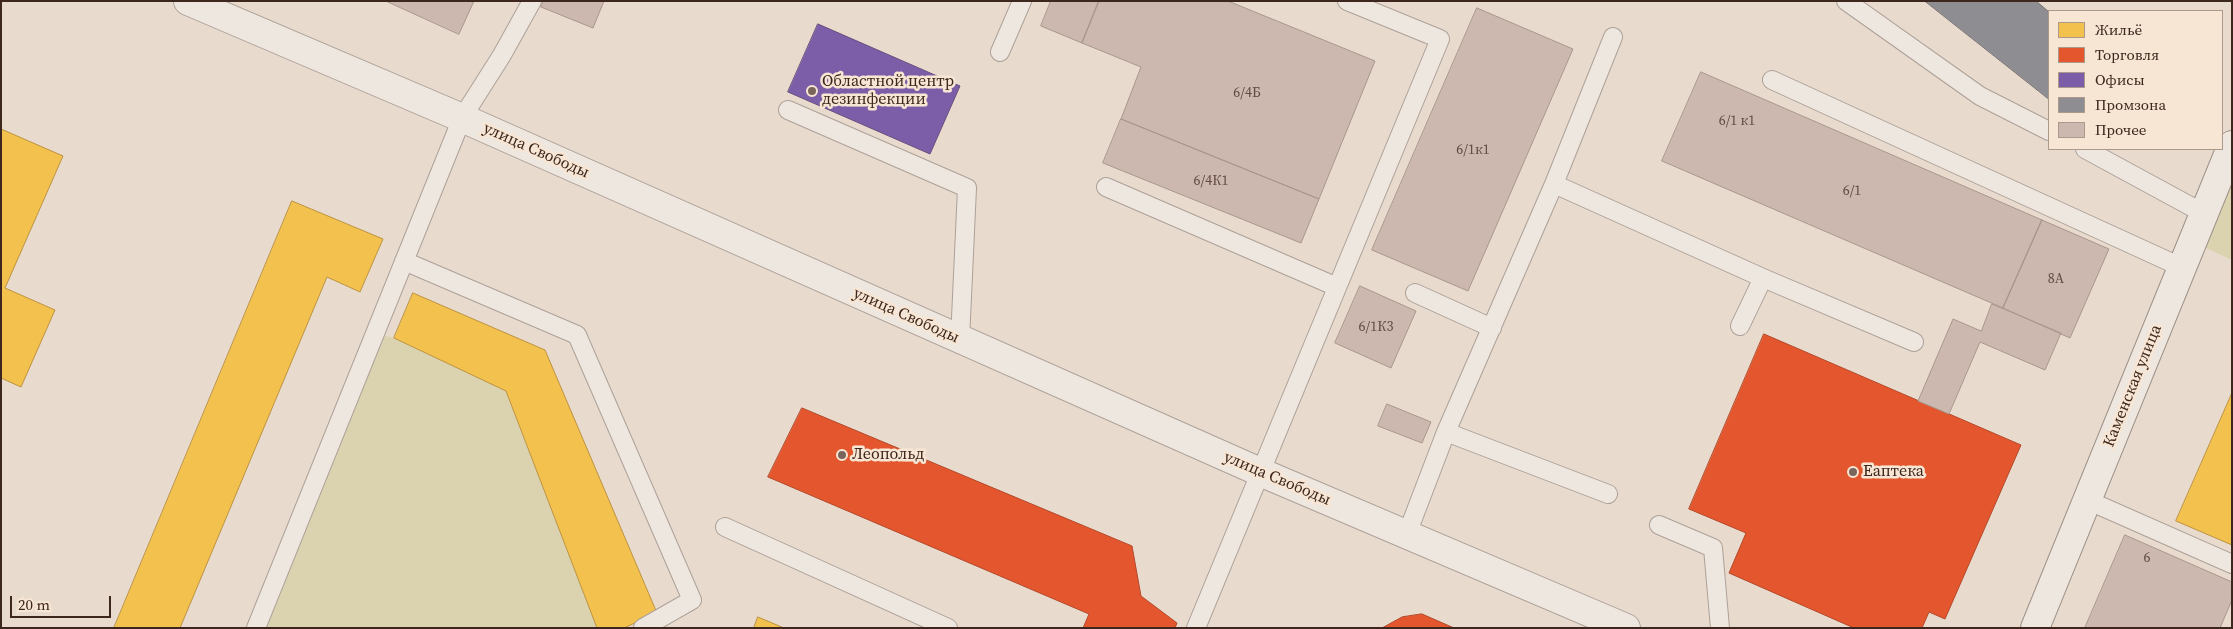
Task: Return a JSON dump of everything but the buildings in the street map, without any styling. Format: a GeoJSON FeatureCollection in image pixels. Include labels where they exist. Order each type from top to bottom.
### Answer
{"type":"FeatureCollection","features":[{"type":"Feature","properties":{"kind":"street","name":"улица Свободы"},"geometry":{"type":"LineString","coordinates":[[188,1],[462,118],[1260,472],[1626,628]]}},
{"type":"Feature","properties":{"kind":"street","name":"Каменская улица"},"geometry":{"type":"LineString","coordinates":[[2035,628],[2232,145]]}},
{"type":"Feature","properties":{"kind":"lane"},"geometry":{"type":"LineString","coordinates":[[256,628],[462,118],[502,55],[532,1]]}},
{"type":"Feature","properties":{"kind":"lane"},"geometry":{"type":"LineString","coordinates":[[1000,52],[1022,1]]}},
{"type":"Feature","properties":{"kind":"lane"},"geometry":{"type":"LineString","coordinates":[[1196,628],[1440,38],[1347,1]]}},
{"type":"Feature","properties":{"kind":"lane"},"geometry":{"type":"LineString","coordinates":[[1846,1],[1980,96],[2048,130]]}},
{"type":"Feature","properties":{"kind":"lane"},"geometry":{"type":"LineString","coordinates":[[1407,534],[1446,432],[1554,184],[1613,37]]}},
{"type":"Feature","properties":{"kind":"lane"},"geometry":{"type":"LineString","coordinates":[[1772,80],[2181,267]]}},
{"type":"Feature","properties":{"kind":"lane"},"geometry":{"type":"LineString","coordinates":[[788,110],[967,188],[960,340]]}},
{"type":"Feature","properties":{"kind":"lane"},"geometry":{"type":"LineString","coordinates":[[2086,150],[2203,213]]}},
{"type":"Feature","properties":{"kind":"lane"},"geometry":{"type":"LineString","coordinates":[[1554,184],[1763,278],[1914,342]]}},
{"type":"Feature","properties":{"kind":"lane"},"geometry":{"type":"LineString","coordinates":[[1106,187],[1337,287]]}},
{"type":"Feature","properties":{"kind":"lane"},"geometry":{"type":"LineString","coordinates":[[404,261],[577,335],[692,600],[643,628]]}},
{"type":"Feature","properties":{"kind":"lane"},"geometry":{"type":"LineString","coordinates":[[1740,326],[1763,278]]}},
{"type":"Feature","properties":{"kind":"lane"},"geometry":{"type":"LineString","coordinates":[[1415,294],[1492,328]]}},
{"type":"Feature","properties":{"kind":"lane"},"geometry":{"type":"LineString","coordinates":[[1446,432],[1608,494]]}},
{"type":"Feature","properties":{"kind":"lane"},"geometry":{"type":"LineString","coordinates":[[2087,500],[2232,564]]}},
{"type":"Feature","properties":{"kind":"lane"},"geometry":{"type":"LineString","coordinates":[[1659,525],[1712,548],[1720,628]]}},
{"type":"Feature","properties":{"kind":"lane"},"geometry":{"type":"LineString","coordinates":[[725,527],[948,628]]}},
{"type":"Feature","properties":{"kind":"shaded area"},"geometry":{"type":"Polygon","coordinates":[[[2232,183],[2232,260],[2204,247],[2232,183]]]}},
{"type":"Feature","properties":{"kind":"shaded area"},"geometry":{"type":"Polygon","coordinates":[[[375,333],[394,338],[506,391],[597,628],[256,628],[375,333]]]}},
{"type":"Feature","properties":{"kind":"place","name":"Областной центр дезинфекции"},"geometry":{"type":"Point","coordinates":[812,91]}},
{"type":"Feature","properties":{"kind":"place","name":"Леопольд"},"geometry":{"type":"Point","coordinates":[842,455]}},
{"type":"Feature","properties":{"kind":"place","name":"Еаптека"},"geometry":{"type":"Point","coordinates":[1853,472]}}]}
